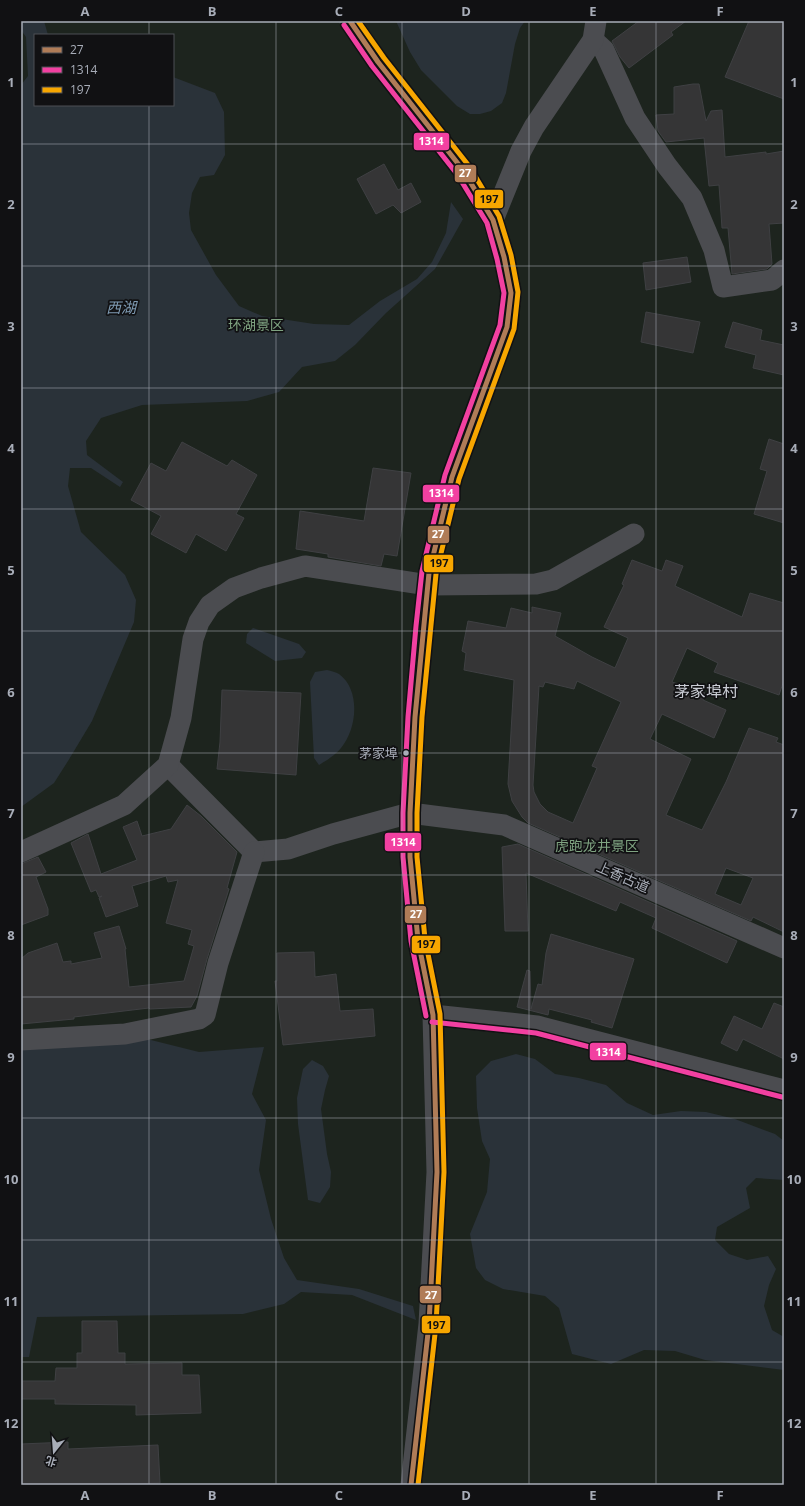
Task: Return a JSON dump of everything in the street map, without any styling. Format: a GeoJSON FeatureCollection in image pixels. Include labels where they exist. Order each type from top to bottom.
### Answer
{"type":"FeatureCollection","features":[{"type":"Feature","properties":{"kind":"street"},"geometry":{"type":"LineString","coordinates":[[350,21],[378,62],[463,170],[493,220],[504,257],[510,293],[507,326],[452,477],[429,573],[415,717],[410,813],[410,857],[418,940],[433,1015],[437,1172],[429,1324],[411,1485]]}},
{"type":"Feature","properties":{"kind":"street"},"geometry":{"type":"LineString","coordinates":[[493,220],[521,151],[595,30]]}},
{"type":"Feature","properties":{"kind":"street"},"geometry":{"type":"LineString","coordinates":[[595,30],[635,118],[667,166],[692,198],[714,250],[723,287],[772,280],[784,270]]}},
{"type":"Feature","properties":{"kind":"street"},"geometry":{"type":"LineString","coordinates":[[21,852],[124,805],[168,765],[181,718],[193,639],[199,622],[210,605],[234,588],[261,578],[305,566],[428,585],[536,584],[553,580],[634,534]]}},
{"type":"Feature","properties":{"kind":"street"},"geometry":{"type":"LineString","coordinates":[[168,765],[254,852]]}},
{"type":"Feature","properties":{"kind":"street"},"geometry":{"type":"LineString","coordinates":[[254,852],[288,849],[333,834],[410,813]]}},
{"type":"Feature","properties":{"kind":"street","name":"上香古道"},"geometry":{"type":"LineString","coordinates":[[410,813],[504,825],[784,948]]}},
{"type":"Feature","properties":{"kind":"street"},"geometry":{"type":"LineString","coordinates":[[21,1040],[125,1034],[198,1019],[205,1015],[218,964],[254,852]]}},
{"type":"Feature","properties":{"kind":"street"},"geometry":{"type":"LineString","coordinates":[[433,1015],[537,1026],[784,1090]]}},
{"type":"Feature","properties":{"kind":"green space"},"geometry":{"type":"Polygon","coordinates":[[[21,21],[784,21],[784,1485],[21,1485],[21,21]]]}},
{"type":"Feature","properties":{"kind":"water","name":"西湖"},"geometry":{"type":"Polygon","coordinates":[[[21,21],[44,21],[48,34],[34,34],[34,106],[174,106],[174,77],[215,93],[224,112],[225,155],[214,175],[200,177],[192,193],[189,213],[191,230],[216,275],[239,306],[262,316],[314,324],[349,325],[380,301],[417,279],[432,262],[446,233],[451,202],[463,219],[435,269],[386,313],[355,345],[335,361],[302,367],[279,392],[247,401],[142,405],[101,418],[86,441],[87,455],[123,482],[120,487],[91,468],[70,468],[68,486],[81,532],[125,575],[136,600],[134,622],[92,721],[68,761],[54,783],[21,807],[21,85],[28,76],[26,37],[21,30],[21,21]]]}},
{"type":"Feature","properties":{"kind":"water"},"geometry":{"type":"Polygon","coordinates":[[[396,21],[525,21],[520,28],[515,44],[506,93],[502,103],[491,111],[480,114],[470,114],[457,106],[421,70],[410,52],[396,21]]]}},
{"type":"Feature","properties":{"kind":"water"},"geometry":{"type":"Polygon","coordinates":[[[253,628],[299,644],[306,652],[302,658],[275,661],[246,643],[247,634],[253,628]]]}},
{"type":"Feature","properties":{"kind":"water"},"geometry":{"type":"Polygon","coordinates":[[[327,670],[338,673],[346,681],[354,699],[354,710],[351,731],[341,748],[319,765],[314,758],[310,682],[315,672],[327,670]]]}},
{"type":"Feature","properties":{"kind":"water"},"geometry":{"type":"Polygon","coordinates":[[[143,1038],[199,1052],[264,1047],[252,1094],[266,1120],[259,1170],[271,1219],[284,1258],[297,1280],[359,1289],[413,1306],[416,1320],[352,1295],[301,1292],[284,1304],[243,1314],[37,1317],[29,1357],[21,1357],[21,1046],[143,1038]]]}},
{"type":"Feature","properties":{"kind":"water"},"geometry":{"type":"Polygon","coordinates":[[[516,1054],[535,1059],[555,1074],[606,1085],[627,1103],[653,1115],[681,1111],[706,1112],[735,1119],[775,1134],[784,1141],[784,1180],[756,1178],[746,1188],[750,1208],[717,1227],[715,1240],[729,1254],[747,1260],[768,1256],[776,1269],[769,1285],[764,1306],[772,1330],[784,1337],[784,1370],[705,1360],[675,1351],[644,1350],[611,1364],[572,1354],[559,1308],[545,1296],[503,1289],[485,1280],[476,1268],[470,1234],[487,1192],[490,1159],[482,1141],[477,1108],[476,1076],[491,1061],[516,1054]]]}},
{"type":"Feature","properties":{"kind":"water"},"geometry":{"type":"Polygon","coordinates":[[[312,1060],[323,1066],[329,1076],[321,1109],[331,1172],[330,1187],[320,1203],[308,1200],[298,1124],[297,1098],[303,1069],[312,1060]]]}},
{"type":"Feature","properties":{"kind":"building"},"geometry":{"type":"Polygon","coordinates":[[[639,21],[686,21],[671,32],[673,35],[629,68],[620,57],[612,41],[639,21]]]}},
{"type":"Feature","properties":{"kind":"building"},"geometry":{"type":"Polygon","coordinates":[[[749,21],[784,21],[784,99],[725,77],[749,21]]]}},
{"type":"Feature","properties":{"kind":"building"},"geometry":{"type":"Polygon","coordinates":[[[699,84],[706,121],[711,111],[722,110],[725,157],[784,151],[784,223],[769,224],[772,264],[767,269],[732,274],[728,228],[722,228],[719,185],[709,186],[704,138],[666,142],[658,131],[656,115],[674,114],[674,87],[699,84]]]}},
{"type":"Feature","properties":{"kind":"building"},"geometry":{"type":"Polygon","coordinates":[[[384,164],[398,190],[411,183],[421,202],[401,213],[393,205],[376,214],[357,179],[384,164]]]}},
{"type":"Feature","properties":{"kind":"building"},"geometry":{"type":"Polygon","coordinates":[[[687,257],[691,282],[646,290],[643,263],[687,257]]]}},
{"type":"Feature","properties":{"kind":"building"},"geometry":{"type":"Polygon","coordinates":[[[646,312],[700,322],[693,353],[641,342],[646,312]]]}},
{"type":"Feature","properties":{"kind":"building"},"geometry":{"type":"Polygon","coordinates":[[[733,322],[762,330],[760,340],[784,345],[784,375],[753,368],[756,355],[725,347],[733,322]]]}},
{"type":"Feature","properties":{"kind":"building"},"geometry":{"type":"Polygon","coordinates":[[[769,439],[784,444],[784,523],[754,514],[767,471],[760,469],[769,439]]]}},
{"type":"Feature","properties":{"kind":"building"},"geometry":{"type":"Polygon","coordinates":[[[182,442],[227,466],[232,460],[257,475],[236,514],[244,518],[226,551],[196,534],[186,553],[151,534],[161,516],[131,500],[151,463],[166,471],[182,442]]]}},
{"type":"Feature","properties":{"kind":"building"},"geometry":{"type":"Polygon","coordinates":[[[373,468],[411,473],[397,556],[384,554],[381,566],[328,557],[328,554],[296,549],[300,511],[364,521],[373,468]]]}},
{"type":"Feature","properties":{"kind":"building"},"geometry":{"type":"Polygon","coordinates":[[[632,560],[662,571],[666,560],[683,566],[675,586],[742,617],[750,593],[784,603],[784,680],[779,695],[714,672],[718,663],[687,648],[672,682],[705,693],[703,700],[726,710],[714,738],[662,714],[650,739],[691,759],[666,815],[702,830],[726,782],[749,728],[778,738],[776,742],[784,745],[784,932],[753,917],[751,921],[528,823],[522,817],[512,801],[508,784],[514,680],[464,670],[466,653],[462,651],[468,621],[506,628],[511,608],[532,613],[532,607],[561,613],[555,636],[615,668],[628,638],[604,627],[624,585],[622,584],[632,560]],[[577,681],[574,689],[545,682],[543,687],[539,686],[533,785],[534,792],[540,804],[548,812],[573,823],[597,768],[592,766],[621,702],[577,681]],[[726,868],[715,894],[741,905],[753,878],[726,868]]]}},
{"type":"Feature","properties":{"kind":"building"},"geometry":{"type":"Polygon","coordinates":[[[222,690],[301,693],[296,775],[217,769],[220,742],[222,690]]]}},
{"type":"Feature","properties":{"kind":"building"},"geometry":{"type":"Polygon","coordinates":[[[187,805],[201,816],[237,852],[227,888],[229,889],[197,996],[191,1007],[149,1008],[74,1017],[74,1019],[21,1024],[21,959],[28,953],[57,943],[63,962],[71,961],[71,964],[102,958],[94,933],[119,926],[126,949],[129,987],[184,981],[194,946],[188,944],[192,930],[166,923],[178,880],[168,882],[166,876],[132,886],[138,906],[106,917],[99,898],[102,896],[99,897],[96,890],[91,892],[71,843],[88,834],[101,874],[137,860],[123,827],[137,821],[142,836],[171,829],[187,805]]]}},
{"type":"Feature","properties":{"kind":"building"},"geometry":{"type":"Polygon","coordinates":[[[518,844],[737,941],[727,963],[652,928],[656,918],[620,902],[616,911],[526,873],[528,931],[505,931],[502,847],[518,844]]]}},
{"type":"Feature","properties":{"kind":"building"},"geometry":{"type":"Polygon","coordinates":[[[38,857],[46,872],[36,877],[48,909],[48,915],[21,925],[21,864],[38,857]]]}},
{"type":"Feature","properties":{"kind":"building"},"geometry":{"type":"Polygon","coordinates":[[[551,934],[634,959],[612,1028],[591,1022],[592,1020],[549,1009],[548,1015],[517,1007],[527,970],[530,971],[531,1009],[538,984],[542,985],[546,953],[551,934]]]}},
{"type":"Feature","properties":{"kind":"building"},"geometry":{"type":"Polygon","coordinates":[[[314,952],[315,977],[336,974],[340,1011],[373,1009],[375,1036],[283,1045],[275,981],[277,981],[277,953],[314,952]]]}},
{"type":"Feature","properties":{"kind":"building"},"geometry":{"type":"Polygon","coordinates":[[[774,1003],[784,1007],[784,1059],[743,1039],[737,1051],[721,1043],[734,1016],[762,1029],[774,1003]]]}},
{"type":"Feature","properties":{"kind":"building"},"geometry":{"type":"Polygon","coordinates":[[[82,1321],[117,1321],[118,1353],[125,1353],[125,1364],[182,1363],[182,1375],[199,1375],[201,1413],[136,1415],[136,1405],[55,1404],[55,1399],[21,1399],[21,1381],[55,1381],[56,1368],[77,1368],[77,1353],[82,1353],[82,1321]]]}},
{"type":"Feature","properties":{"kind":"building"},"geometry":{"type":"Polygon","coordinates":[[[68,1442],[68,1449],[158,1445],[160,1483],[21,1485],[21,1444],[68,1442]]]}},
{"type":"Feature","properties":{"kind":"transit line","name":"27"},"geometry":{"type":"LineString","coordinates":[[350,21],[378,62],[463,170],[493,220],[504,257],[511,293],[507,327],[452,477],[429,573],[415,717],[410,813],[410,857],[418,940],[433,1015],[437,1172],[429,1324],[411,1485]]}},
{"type":"Feature","properties":{"kind":"transit line","name":"197"},"geometry":{"type":"LineString","coordinates":[[358,21],[384,58],[469,166],[499,216],[511,255],[518,292],[514,329],[459,479],[436,574],[422,717],[417,813],[417,857],[425,939],[440,1014],[444,1172],[436,1325],[418,1485]]}},
{"type":"Feature","properties":{"kind":"transit line","name":"1314"},"geometry":{"type":"LineString","coordinates":[[344,25],[372,66],[457,174],[487,223],[497,259],[504,293],[500,325],[445,475],[422,571],[416,626],[408,717],[403,813],[403,857],[411,941],[426,1016]]}},
{"type":"Feature","properties":{"kind":"transit line","name":"1314"},"geometry":{"type":"LineString","coordinates":[[432,1022],[536,1033],[782,1097]]}},
{"type":"Feature","properties":{"kind":"place","name":"茅家埠"},"geometry":{"type":"Point","coordinates":[406,753]}},
{"type":"Feature","properties":{"kind":"district","name":"茅家埠村"},"geometry":{"type":"Point","coordinates":[706,691]}},
{"type":"Feature","properties":{"kind":"park label","name":"环湖景区"},"geometry":{"type":"Point","coordinates":[256,325]}},
{"type":"Feature","properties":{"kind":"park label","name":"虎跑龙井景区"},"geometry":{"type":"Point","coordinates":[597,846]}}]}
